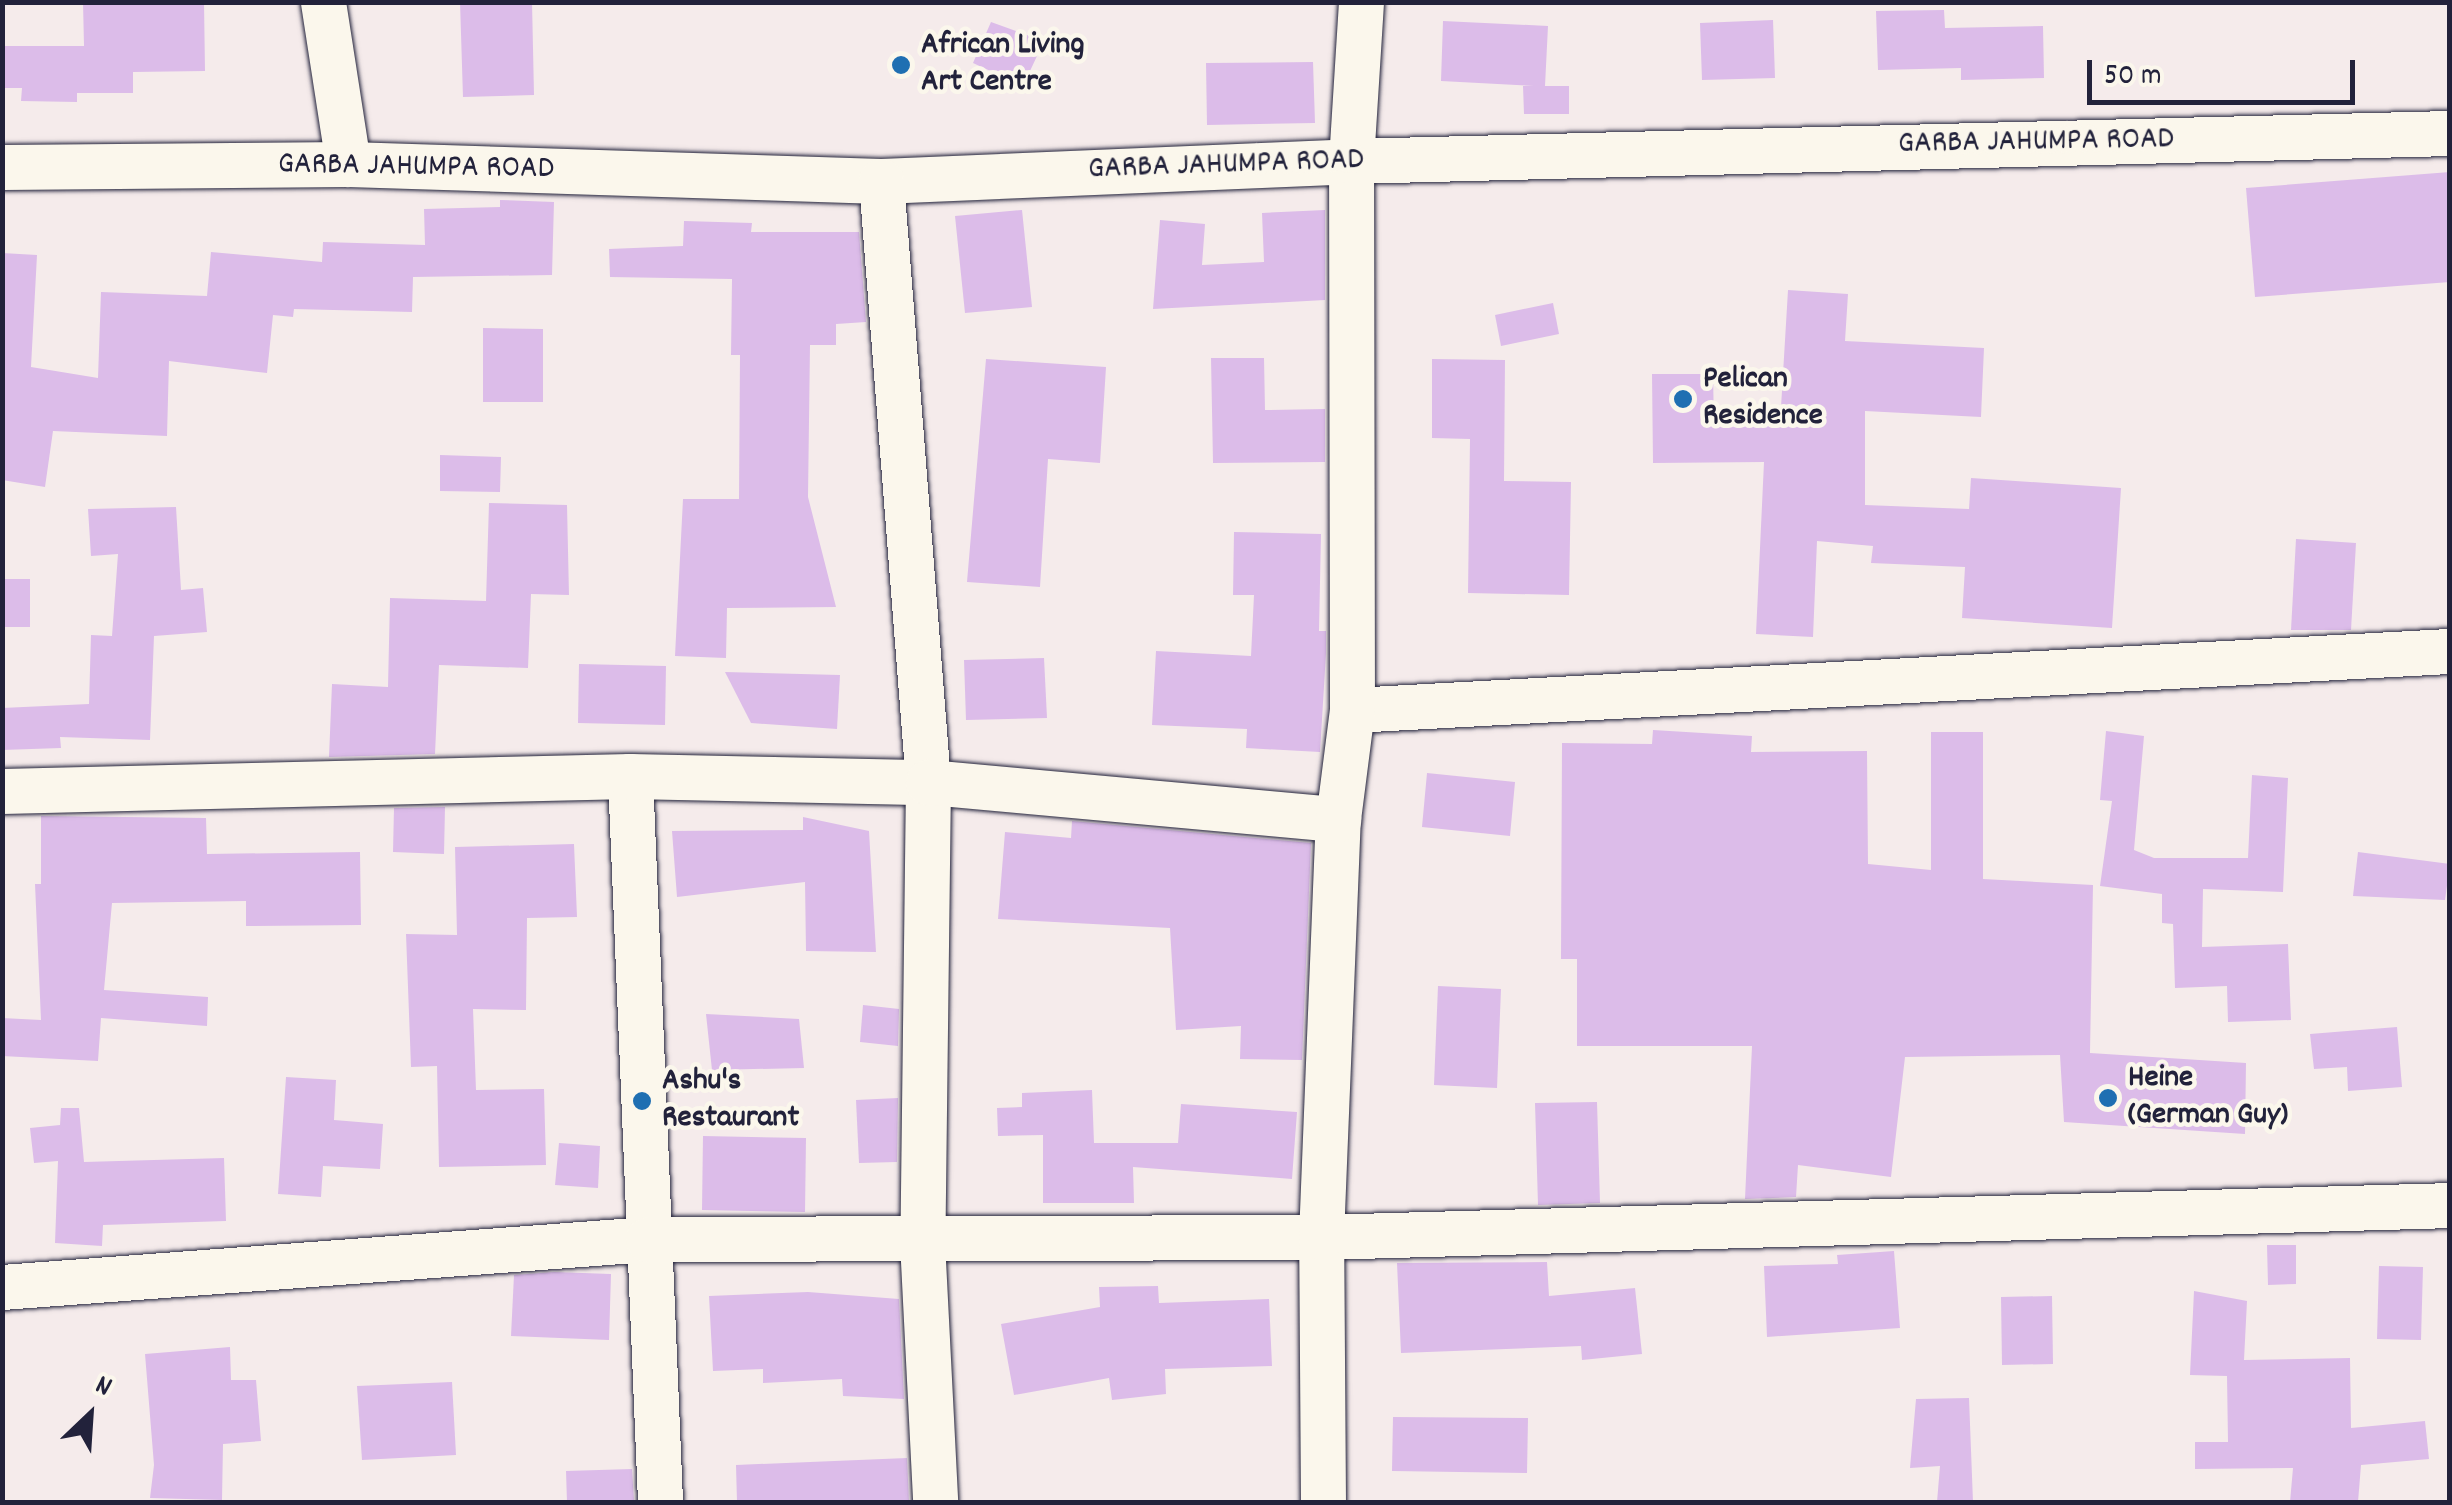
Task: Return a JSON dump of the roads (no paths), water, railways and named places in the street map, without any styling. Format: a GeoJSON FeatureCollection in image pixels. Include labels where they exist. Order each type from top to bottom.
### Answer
{"type":"FeatureCollection","features":[{"type":"Feature","properties":{"kind":"street"},"geometry":{"type":"LineString","coordinates":[[322,2],[348,164]]}},
{"type":"Feature","properties":{"kind":"street"},"geometry":{"type":"LineString","coordinates":[[1323,1502],[1321,1236],[1338,819],[1352,710],[1350,160],[1361,2]]}},
{"type":"Feature","properties":{"kind":"street","name":"GARBA JAHUMPA ROAD"},"geometry":{"type":"LineString","coordinates":[[2,167],[348,164],[882,181],[1350,160],[2450,133]]}},
{"type":"Feature","properties":{"kind":"street"},"geometry":{"type":"LineString","coordinates":[[882,181],[928,782],[922,1241],[935,1502]]}},
{"type":"Feature","properties":{"kind":"street"},"geometry":{"type":"LineString","coordinates":[[1352,710],[2450,651]]}},
{"type":"Feature","properties":{"kind":"street"},"geometry":{"type":"LineString","coordinates":[[2,790],[630,776],[928,782],[1338,819]]}},
{"type":"Feature","properties":{"kind":"street"},"geometry":{"type":"LineString","coordinates":[[630,776],[660,1502]]}},
{"type":"Feature","properties":{"kind":"street"},"geometry":{"type":"LineString","coordinates":[[2,1287],[648,1240],[1321,1236],[2450,1205]]}},
{"type":"Feature","properties":{"kind":"place","name":"African Living Art Centre"},"geometry":{"type":"Point","coordinates":[901,65]}},
{"type":"Feature","properties":{"kind":"place","name":"Pelican Residence"},"geometry":{"type":"Point","coordinates":[1683,399]}},
{"type":"Feature","properties":{"kind":"place","name":"Heine (German Guy)"},"geometry":{"type":"Point","coordinates":[2108,1098]}},
{"type":"Feature","properties":{"kind":"place","name":"Ashu's Restaurant"},"geometry":{"type":"Point","coordinates":[642,1101]}}]}
